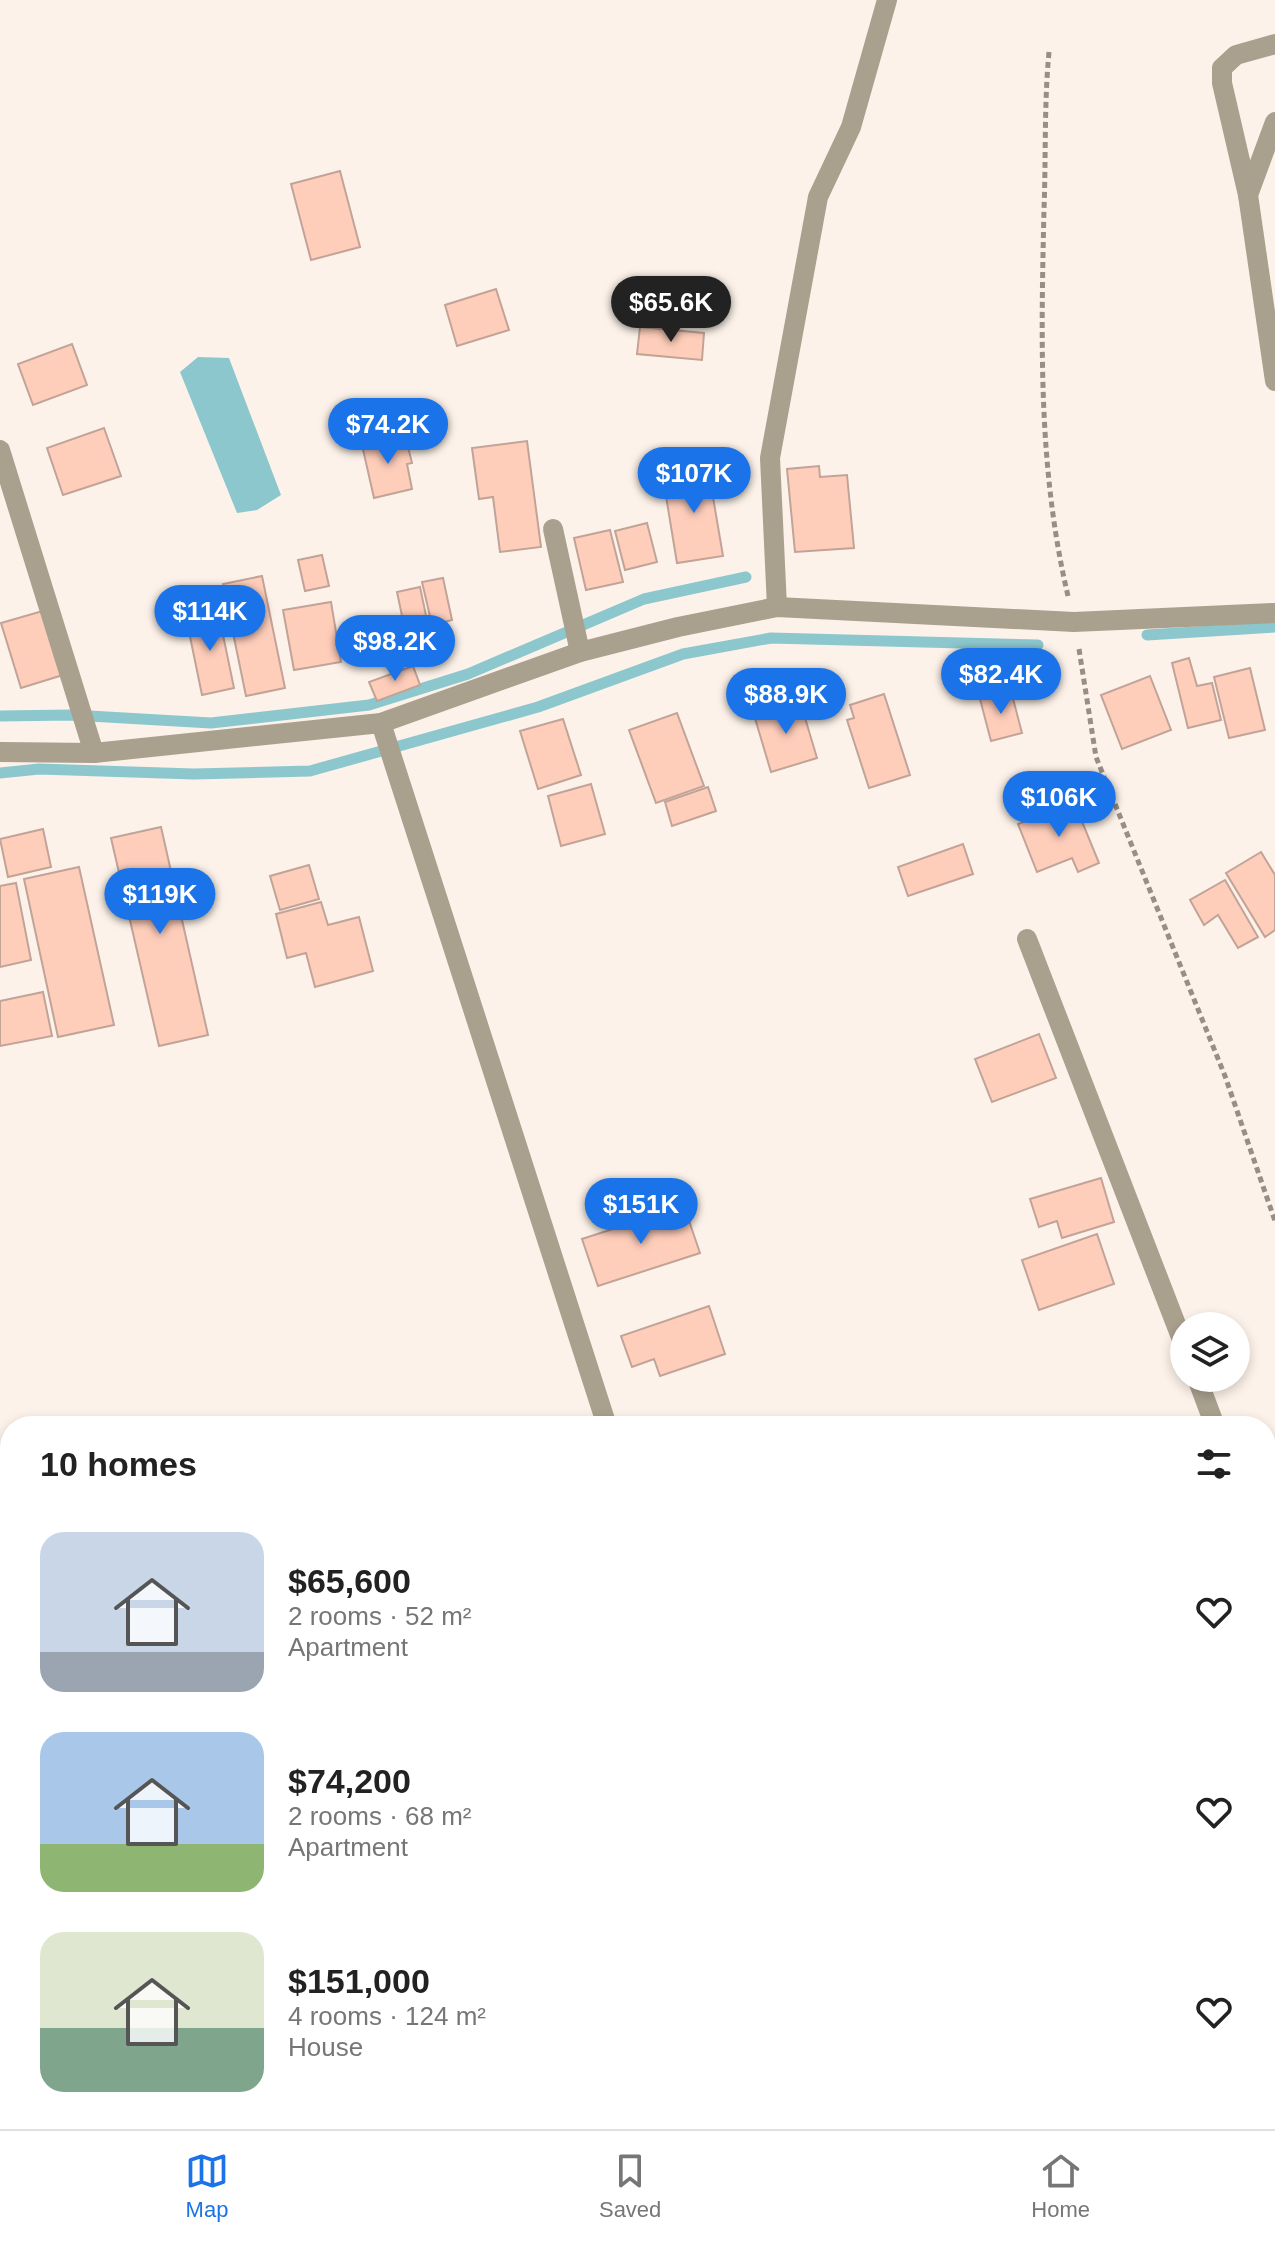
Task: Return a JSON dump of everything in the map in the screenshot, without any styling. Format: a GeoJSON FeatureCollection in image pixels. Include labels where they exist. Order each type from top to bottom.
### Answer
{"type":"FeatureCollection","features":[{"type":"Feature","properties":{"kind":"street"},"geometry":{"type":"LineString","coordinates":[[777,607],[770,458],[818,197],[851,127],[887,0]]}},
{"type":"Feature","properties":{"kind":"street"},"geometry":{"type":"LineString","coordinates":[[1275,44],[1236,55],[1222,68],[1222,83],[1248,195],[1275,381]]}},
{"type":"Feature","properties":{"kind":"street"},"geometry":{"type":"LineString","coordinates":[[1248,195],[1275,122]]}},
{"type":"Feature","properties":{"kind":"street"},"geometry":{"type":"LineString","coordinates":[[0,450],[94,753]]}},
{"type":"Feature","properties":{"kind":"street"},"geometry":{"type":"LineString","coordinates":[[553,529],[578,644]]}},
{"type":"Feature","properties":{"kind":"street"},"geometry":{"type":"LineString","coordinates":[[0,752],[94,753],[383,731],[578,644],[777,607],[1074,622],[1275,613]]}},
{"type":"Feature","properties":{"kind":"street"},"geometry":{"type":"LineString","coordinates":[[383,731],[604,1416]]}},
{"type":"Feature","properties":{"kind":"street"},"geometry":{"type":"LineString","coordinates":[[1027,939],[1171,1312]]}},
{"type":"Feature","properties":{"kind":"street"},"geometry":{"type":"LineString","coordinates":[[1202,1392],[1211,1416]]}},
{"type":"Feature","properties":{"kind":"path"},"geometry":{"type":"LineString","coordinates":[[1049,52],[1041,283],[1044,447],[1052,529],[1074,622],[1096,757],[1225,1076],[1275,1221]]}},
{"type":"Feature","properties":{"kind":"water"},"geometry":{"type":"Polygon","coordinates":[[[198,357],[229,358],[281,495],[257,510],[237,513],[180,372],[198,357]]]}},
{"type":"Feature","properties":{"kind":"building"},"geometry":{"type":"Polygon","coordinates":[[[340,171],[360,247],[311,260],[291,184],[340,171]]]}},
{"type":"Feature","properties":{"kind":"building"},"geometry":{"type":"Polygon","coordinates":[[[496,289],[509,330],[457,346],[445,305],[496,289]]]}},
{"type":"Feature","properties":{"kind":"building"},"geometry":{"type":"Polygon","coordinates":[[[640,327],[704,333],[702,360],[637,354],[640,327]]]}},
{"type":"Feature","properties":{"kind":"building"},"geometry":{"type":"Polygon","coordinates":[[[72,344],[87,385],[33,405],[18,364],[72,344]]]}},
{"type":"Feature","properties":{"kind":"building"},"geometry":{"type":"Polygon","coordinates":[[[104,428],[121,476],[63,495],[47,448],[104,428]]]}},
{"type":"Feature","properties":{"kind":"building"},"geometry":{"type":"Polygon","coordinates":[[[405,435],[412,463],[407,464],[412,489],[374,498],[362,445],[405,435]]]}},
{"type":"Feature","properties":{"kind":"building"},"geometry":{"type":"Polygon","coordinates":[[[527,441],[541,547],[500,552],[493,497],[479,499],[472,448],[527,441]]]}},
{"type":"Feature","properties":{"kind":"building"},"geometry":{"type":"Polygon","coordinates":[[[707,462],[723,556],[677,563],[664,484],[684,481],[682,466],[707,462]]]}},
{"type":"Feature","properties":{"kind":"building"},"geometry":{"type":"Polygon","coordinates":[[[819,466],[820,477],[847,475],[854,548],[795,552],[787,469],[819,466]]]}},
{"type":"Feature","properties":{"kind":"building"},"geometry":{"type":"Polygon","coordinates":[[[647,523],[657,562],[625,570],[615,531],[647,523]]]}},
{"type":"Feature","properties":{"kind":"building"},"geometry":{"type":"Polygon","coordinates":[[[610,530],[623,582],[586,590],[574,538],[610,530]]]}},
{"type":"Feature","properties":{"kind":"building"},"geometry":{"type":"Polygon","coordinates":[[[322,555],[329,586],[305,591],[298,560],[322,555]]]}},
{"type":"Feature","properties":{"kind":"building"},"geometry":{"type":"Polygon","coordinates":[[[262,576],[285,688],[246,696],[223,584],[262,576]]]}},
{"type":"Feature","properties":{"kind":"building"},"geometry":{"type":"Polygon","coordinates":[[[443,578],[452,620],[432,625],[422,582],[443,578]]]}},
{"type":"Feature","properties":{"kind":"building"},"geometry":{"type":"Polygon","coordinates":[[[420,587],[428,625],[405,630],[397,592],[420,587]]]}},
{"type":"Feature","properties":{"kind":"building"},"geometry":{"type":"Polygon","coordinates":[[[331,602],[341,662],[294,670],[283,610],[331,602]]]}},
{"type":"Feature","properties":{"kind":"building"},"geometry":{"type":"Polygon","coordinates":[[[46,610],[66,674],[21,688],[1,623],[46,610]]]}},
{"type":"Feature","properties":{"kind":"building"},"geometry":{"type":"Polygon","coordinates":[[[218,611],[234,688],[202,695],[186,617],[218,611]]]}},
{"type":"Feature","properties":{"kind":"building"},"geometry":{"type":"Polygon","coordinates":[[[1189,658],[1197,686],[1212,683],[1221,720],[1188,728],[1172,663],[1189,658]]]}},
{"type":"Feature","properties":{"kind":"building"},"geometry":{"type":"Polygon","coordinates":[[[413,666],[420,685],[377,701],[369,682],[413,666]]]}},
{"type":"Feature","properties":{"kind":"building"},"geometry":{"type":"Polygon","coordinates":[[[1250,668],[1265,730],[1229,738],[1214,677],[1250,668]]]}},
{"type":"Feature","properties":{"kind":"building"},"geometry":{"type":"Polygon","coordinates":[[[1150,676],[1171,730],[1122,749],[1101,695],[1150,676]]]}},
{"type":"Feature","properties":{"kind":"building"},"geometry":{"type":"Polygon","coordinates":[[[1011,691],[1022,733],[991,741],[980,699],[1011,691]]]}},
{"type":"Feature","properties":{"kind":"building"},"geometry":{"type":"Polygon","coordinates":[[[884,694],[910,775],[869,788],[847,720],[854,718],[850,705],[884,694]]]}},
{"type":"Feature","properties":{"kind":"building"},"geometry":{"type":"Polygon","coordinates":[[[800,701],[817,758],[771,772],[754,715],[800,701]]]}},
{"type":"Feature","properties":{"kind":"building"},"geometry":{"type":"Polygon","coordinates":[[[677,713],[704,786],[656,803],[629,730],[677,713]]]}},
{"type":"Feature","properties":{"kind":"building"},"geometry":{"type":"Polygon","coordinates":[[[563,719],[581,775],[538,789],[520,731],[563,719]]]}},
{"type":"Feature","properties":{"kind":"building"},"geometry":{"type":"Polygon","coordinates":[[[591,784],[605,834],[561,846],[548,796],[591,784]]]}},
{"type":"Feature","properties":{"kind":"building"},"geometry":{"type":"Polygon","coordinates":[[[708,787],[716,811],[672,826],[665,802],[708,787]]]}},
{"type":"Feature","properties":{"kind":"building"},"geometry":{"type":"Polygon","coordinates":[[[1074,802],[1099,863],[1078,872],[1072,858],[1037,872],[1018,824],[1074,802]]]}},
{"type":"Feature","properties":{"kind":"building"},"geometry":{"type":"Polygon","coordinates":[[[161,827],[208,1035],[159,1046],[111,838],[161,827]]]}},
{"type":"Feature","properties":{"kind":"building"},"geometry":{"type":"Polygon","coordinates":[[[43,829],[51,867],[8,877],[0,839],[43,829]]]}},
{"type":"Feature","properties":{"kind":"building"},"geometry":{"type":"Polygon","coordinates":[[[963,844],[973,874],[908,896],[898,867],[963,844]]]}},
{"type":"Feature","properties":{"kind":"building"},"geometry":{"type":"Polygon","coordinates":[[[1261,852],[1275,875],[1275,930],[1265,937],[1226,873],[1261,852]]]}},
{"type":"Feature","properties":{"kind":"building"},"geometry":{"type":"Polygon","coordinates":[[[309,865],[319,899],[280,910],[270,876],[309,865]]]}},
{"type":"Feature","properties":{"kind":"building"},"geometry":{"type":"Polygon","coordinates":[[[79,867],[114,1025],[58,1037],[24,879],[79,867]]]}},
{"type":"Feature","properties":{"kind":"building"},"geometry":{"type":"Polygon","coordinates":[[[1225,880],[1258,937],[1238,948],[1218,915],[1204,925],[1190,900],[1225,880]]]}},
{"type":"Feature","properties":{"kind":"building"},"geometry":{"type":"Polygon","coordinates":[[[16,883],[31,960],[0,967],[0,886],[16,883]]]}},
{"type":"Feature","properties":{"kind":"building"},"geometry":{"type":"Polygon","coordinates":[[[321,902],[328,925],[359,917],[373,971],[315,987],[306,953],[287,958],[276,914],[321,902]]]}},
{"type":"Feature","properties":{"kind":"building"},"geometry":{"type":"Polygon","coordinates":[[[43,992],[52,1036],[0,1046],[0,1001],[43,992]]]}},
{"type":"Feature","properties":{"kind":"building"},"geometry":{"type":"Polygon","coordinates":[[[1039,1034],[1056,1078],[992,1102],[975,1059],[1039,1034]]]}},
{"type":"Feature","properties":{"kind":"building"},"geometry":{"type":"Polygon","coordinates":[[[1101,1178],[1114,1222],[1062,1238],[1057,1221],[1039,1227],[1030,1199],[1101,1178]]]}},
{"type":"Feature","properties":{"kind":"building"},"geometry":{"type":"Polygon","coordinates":[[[684,1206],[700,1253],[598,1286],[582,1239],[684,1206]]]}},
{"type":"Feature","properties":{"kind":"building"},"geometry":{"type":"Polygon","coordinates":[[[1097,1234],[1114,1284],[1039,1310],[1022,1260],[1097,1234]]]}},
{"type":"Feature","properties":{"kind":"building"},"geometry":{"type":"Polygon","coordinates":[[[709,1306],[725,1354],[660,1376],[654,1359],[632,1367],[621,1336],[709,1306]]]}},
{"type":"Feature","properties":{"kind":"waterway"},"geometry":{"type":"LineString","coordinates":[[0,716],[72,715],[211,723],[369,705],[468,674],[644,599],[746,577]]}},
{"type":"Feature","properties":{"kind":"waterway"},"geometry":{"type":"LineString","coordinates":[[1147,635],[1275,627]]}},
{"type":"Feature","properties":{"kind":"waterway"},"geometry":{"type":"LineString","coordinates":[[0,773],[39,769],[194,774],[310,771],[538,707],[683,654],[771,638],[1038,645]]}}]}
